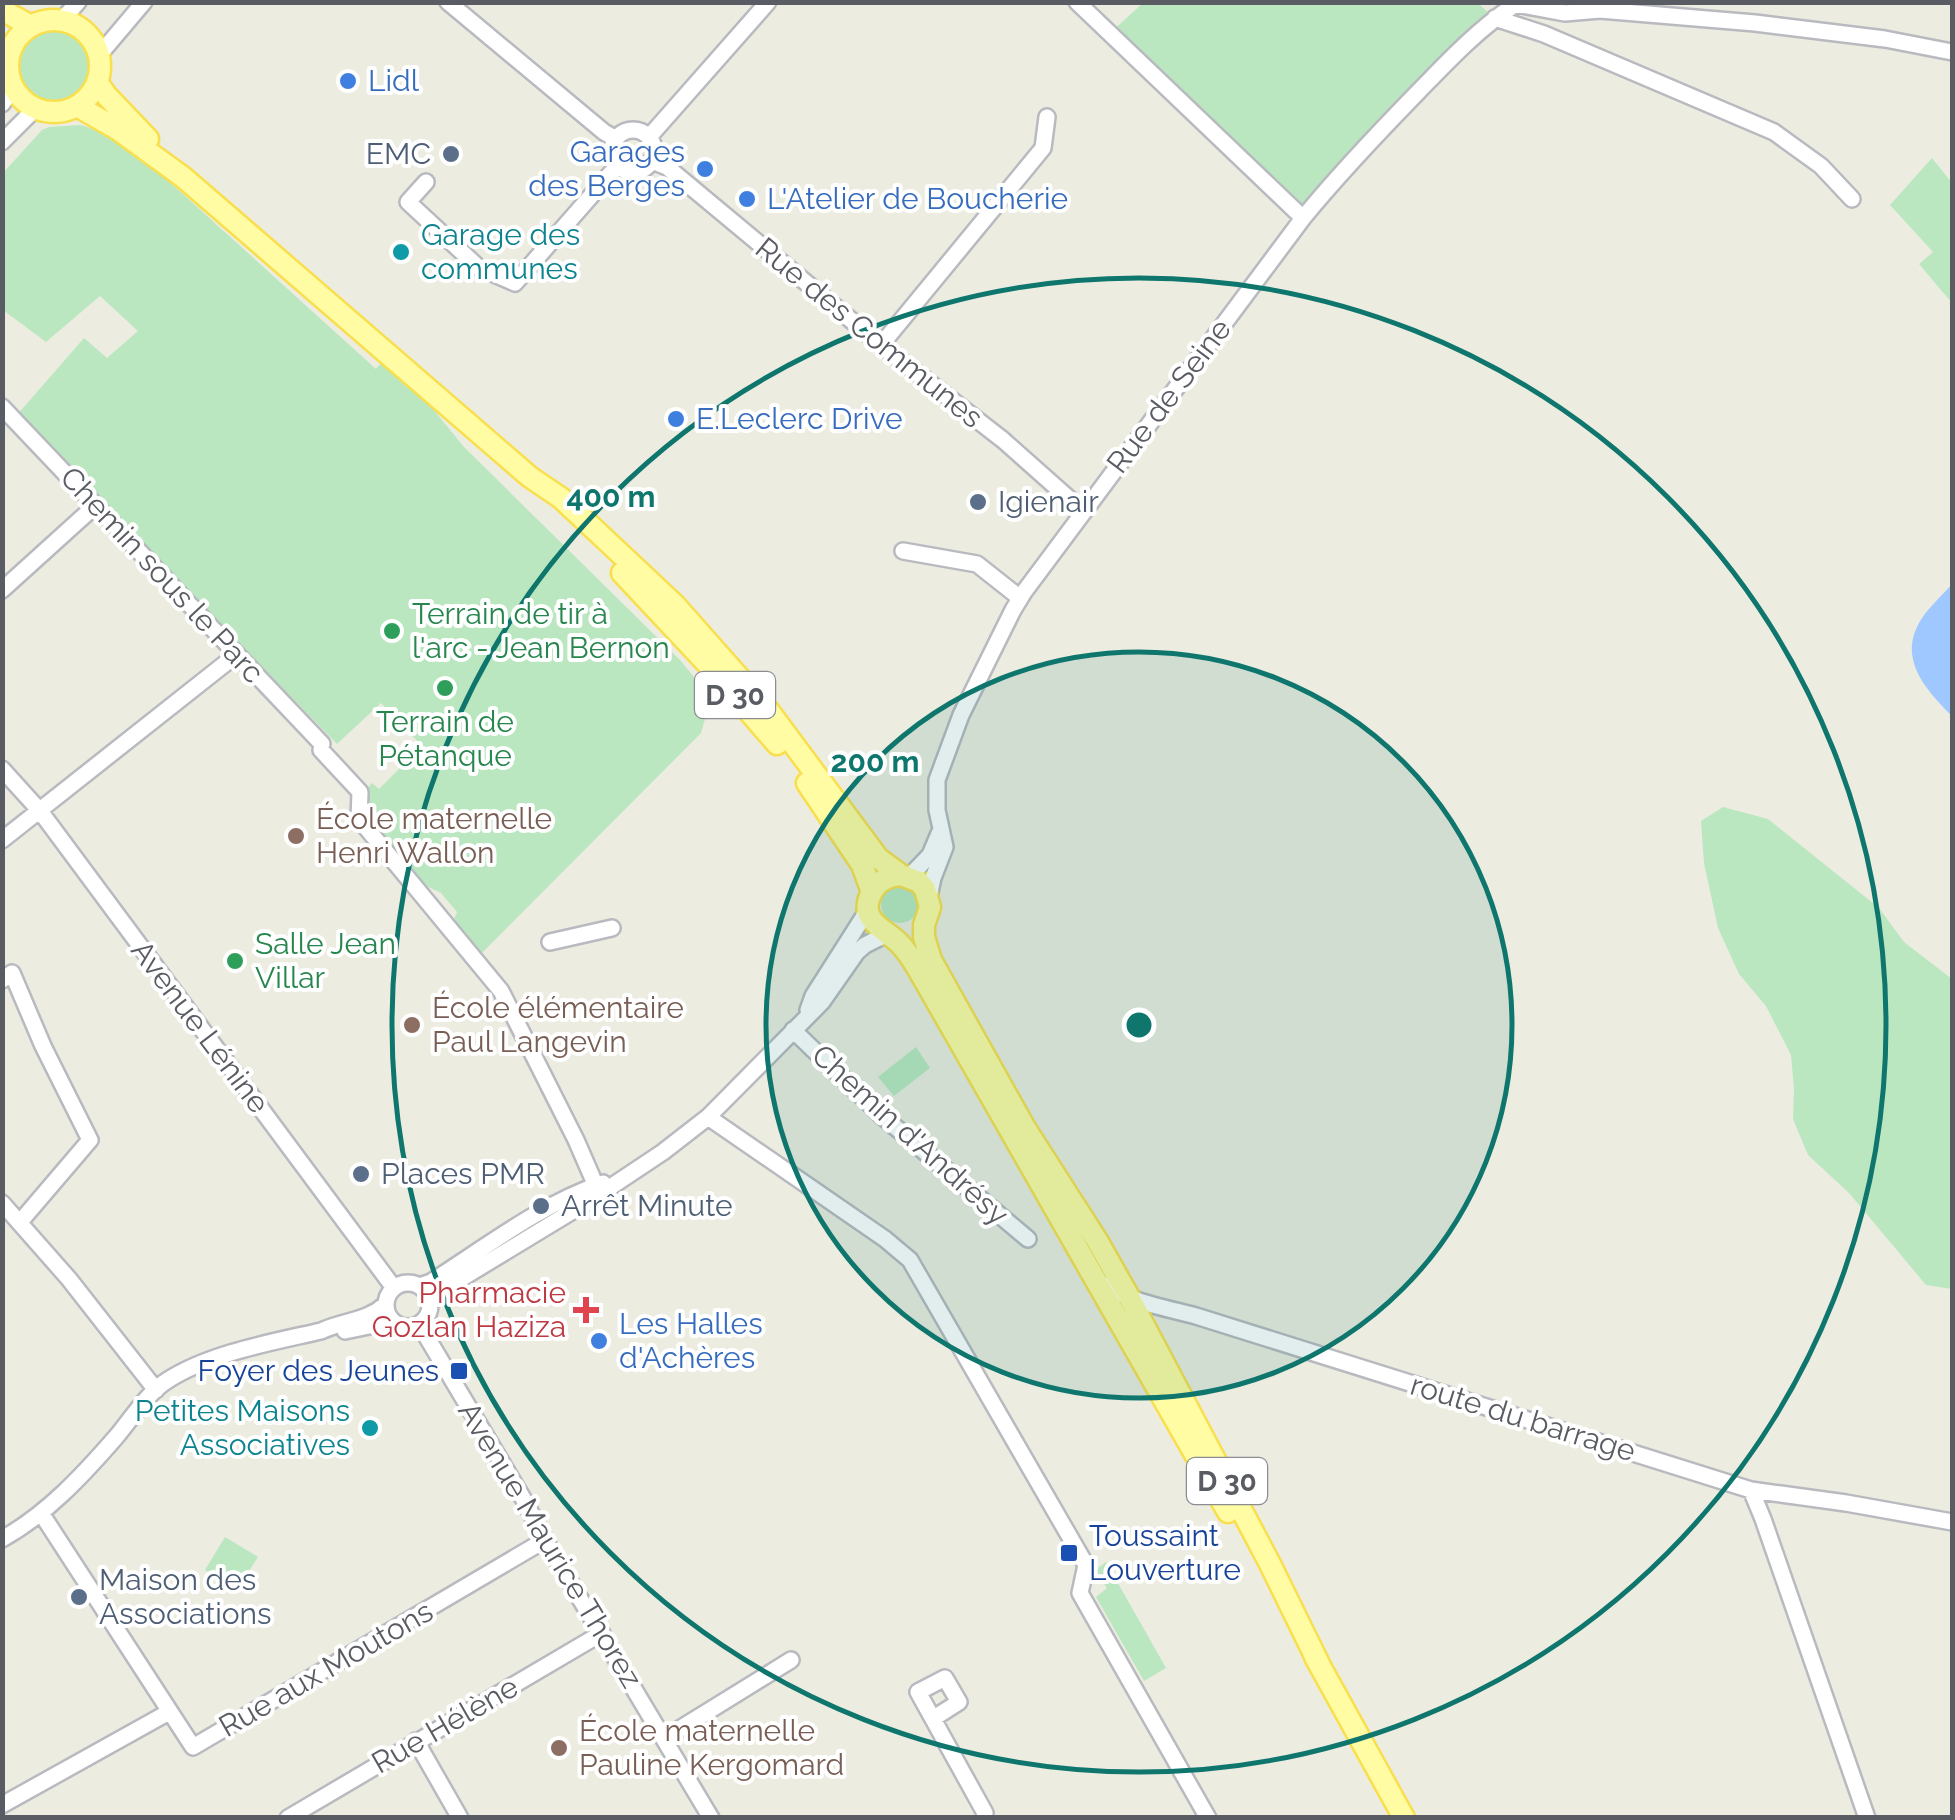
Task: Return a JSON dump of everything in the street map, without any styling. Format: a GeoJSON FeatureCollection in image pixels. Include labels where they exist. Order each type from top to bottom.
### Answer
{"type":"FeatureCollection","features":[{"type":"Feature","properties":{"kind":"main road"},"geometry":{"type":"LineString","coordinates":[[2,10],[31,26]]}},
{"type":"Feature","properties":{"kind":"main road"},"geometry":{"type":"LineString","coordinates":[[61,20],[84,31],[94,42],[101,62],[97,82],[77,106],[60,112],[37,110],[8,96],[6,46],[31,26],[61,20]]}},
{"type":"Feature","properties":{"kind":"main road","name":"D 30"},"geometry":{"type":"LineString","coordinates":[[97,82],[184,177]]}},
{"type":"Feature","properties":{"kind":"main road","name":"D 30"},"geometry":{"type":"LineString","coordinates":[[77,106],[118,129],[184,177],[530,477],[774,740],[857,856],[866,872],[870,897]]}},
{"type":"Feature","properties":{"kind":"main road","name":"D 30"},"geometry":{"type":"LineString","coordinates":[[530,477],[560,498],[674,604],[768,710],[870,848],[884,864],[905,876]]}},
{"type":"Feature","properties":{"kind":"main road"},"geometry":{"type":"LineString","coordinates":[[905,876],[918,882],[930,897],[930,907],[924,925],[909,936],[889,935],[871,919],[870,897],[884,880],[905,876]]}},
{"type":"Feature","properties":{"kind":"main road","name":"D 30"},"geometry":{"type":"LineString","coordinates":[[924,925],[926,949],[1025,1128],[1129,1297],[1321,1668]]}},
{"type":"Feature","properties":{"kind":"main road","name":"D 30"},"geometry":{"type":"LineString","coordinates":[[889,935],[918,969],[1404,1818]]}},
{"type":"Feature","properties":{"kind":"street"},"geometry":{"type":"LineString","coordinates":[[61,20],[78,2]]}},
{"type":"Feature","properties":{"kind":"street"},"geometry":{"type":"LineString","coordinates":[[100,54],[144,2]]}},
{"type":"Feature","properties":{"kind":"street"},"geometry":{"type":"LineString","coordinates":[[448,2],[616,139]]}},
{"type":"Feature","properties":{"kind":"street"},"geometry":{"type":"LineString","coordinates":[[649,137],[768,2]]}},
{"type":"Feature","properties":{"kind":"street"},"geometry":{"type":"LineString","coordinates":[[1077,2],[1303,218]]}},
{"type":"Feature","properties":{"kind":"street"},"geometry":{"type":"LineString","coordinates":[[1495,18],[1516,4],[1565,13],[1600,10],[1755,23],[1885,39],[1952,52]]}},
{"type":"Feature","properties":{"kind":"street"},"geometry":{"type":"LineString","coordinates":[[1495,18],[1544,34],[1774,132],[1821,166],[1852,198]]}},
{"type":"Feature","properties":{"kind":"street","name":"Rue de Seine"},"geometry":{"type":"LineString","coordinates":[[930,897],[945,847],[937,780],[961,714],[1020,598],[1347,164],[1468,40],[1495,18]]}},
{"type":"Feature","properties":{"kind":"street"},"geometry":{"type":"LineString","coordinates":[[2,142],[37,110]]}},
{"type":"Feature","properties":{"kind":"street"},"geometry":{"type":"LineString","coordinates":[[882,345],[1044,148],[1047,117]]}},
{"type":"Feature","properties":{"kind":"street"},"geometry":{"type":"LineString","coordinates":[[632,130],[649,137],[654,148],[652,161],[639,171],[628,171],[618,165],[612,152],[616,139],[632,130]]}},
{"type":"Feature","properties":{"kind":"street","name":"Rue des Communes"},"geometry":{"type":"LineString","coordinates":[[652,161],[667,167],[1003,440],[1082,511]]}},
{"type":"Feature","properties":{"kind":"street"},"geometry":{"type":"LineString","coordinates":[[426,182],[408,202],[478,266],[516,284],[618,165]]}},
{"type":"Feature","properties":{"kind":"street","name":"Chemin sous le Parc"},"geometry":{"type":"LineString","coordinates":[[2,406],[360,792],[359,819],[500,991],[596,1186]]}},
{"type":"Feature","properties":{"kind":"street"},"geometry":{"type":"LineString","coordinates":[[2,590],[96,506]]}},
{"type":"Feature","properties":{"kind":"street"},"geometry":{"type":"LineString","coordinates":[[902,551],[977,564],[1020,598]]}},
{"type":"Feature","properties":{"kind":"street"},"geometry":{"type":"LineString","coordinates":[[2,840],[236,655]]}},
{"type":"Feature","properties":{"kind":"street","name":"Avenue Lénine"},"geometry":{"type":"LineString","coordinates":[[2,768],[40,811],[394,1288]]}},
{"type":"Feature","properties":{"kind":"street"},"geometry":{"type":"LineString","coordinates":[[905,876],[930,855],[940,829]]}},
{"type":"Feature","properties":{"kind":"street"},"geometry":{"type":"LineString","coordinates":[[806,1016],[813,996],[857,928],[870,897]]}},
{"type":"Feature","properties":{"kind":"street"},"geometry":{"type":"LineString","coordinates":[[550,942],[612,928]]}},
{"type":"Feature","properties":{"kind":"street"},"geometry":{"type":"LineString","coordinates":[[430,1304],[444,1290],[663,1152],[708,1117],[832,989],[857,952],[889,935]]}},
{"type":"Feature","properties":{"kind":"street"},"geometry":{"type":"LineString","coordinates":[[2,980],[12,973],[90,1140],[20,1222]]}},
{"type":"Feature","properties":{"kind":"street","name":"Chemin d'Andrésy"},"geometry":{"type":"LineString","coordinates":[[793,1030],[881,1115],[1028,1239]]}},
{"type":"Feature","properties":{"kind":"street"},"geometry":{"type":"LineString","coordinates":[[708,1117],[910,1260],[1086,1565],[1080,1592],[1208,1818]]}},
{"type":"Feature","properties":{"kind":"street"},"geometry":{"type":"LineString","coordinates":[[322,1332],[374,1315],[386,1304],[394,1288],[431,1282],[580,1190],[626,1176]]}},
{"type":"Feature","properties":{"kind":"street"},"geometry":{"type":"LineString","coordinates":[[2,1203],[69,1279],[156,1390]]}},
{"type":"Feature","properties":{"kind":"street"},"geometry":{"type":"LineString","coordinates":[[1096,1280],[1129,1297]]}},
{"type":"Feature","properties":{"kind":"street"},"geometry":{"type":"LineString","coordinates":[[386,1304],[393,1321],[406,1327],[420,1324],[428,1316],[430,1304],[419,1286]]}},
{"type":"Feature","properties":{"kind":"street","name":"route du barrage"},"geometry":{"type":"LineString","coordinates":[[1129,1297],[1751,1490],[1952,1522]]}},
{"type":"Feature","properties":{"kind":"street"},"geometry":{"type":"LineString","coordinates":[[2,1539],[64,1494],[167,1380],[236,1353],[322,1332],[393,1321]]}},
{"type":"Feature","properties":{"kind":"street","name":"Avenue Maurice Thorez"},"geometry":{"type":"LineString","coordinates":[[420,1324],[711,1818]]}},
{"type":"Feature","properties":{"kind":"street"},"geometry":{"type":"LineString","coordinates":[[1751,1490],[1867,1818]]}},
{"type":"Feature","properties":{"kind":"street","name":"Rue aux Moutons"},"geometry":{"type":"LineString","coordinates":[[40,1513],[193,1747],[545,1540]]}},
{"type":"Feature","properties":{"kind":"street","name":"Rue Hélène"},"geometry":{"type":"LineString","coordinates":[[288,1818],[602,1633]]}},
{"type":"Feature","properties":{"kind":"street"},"geometry":{"type":"LineString","coordinates":[[665,1738],[791,1660]]}},
{"type":"Feature","properties":{"kind":"street"},"geometry":{"type":"LineString","coordinates":[[2,1806],[169,1712]]}},
{"type":"Feature","properties":{"kind":"street"},"geometry":{"type":"LineString","coordinates":[[934,1718],[985,1813],[984,1818]]}},
{"type":"Feature","properties":{"kind":"street"},"geometry":{"type":"LineString","coordinates":[[416,1741],[460,1818]]}},
{"type":"Feature","properties":{"kind":"green space"},"geometry":{"type":"Polygon","coordinates":[[[1144,2],[1476,2],[1495,18],[1303,218],[1109,34],[1144,2]]]}},
{"type":"Feature","properties":{"kind":"green space"},"geometry":{"type":"Polygon","coordinates":[[[54,28],[80,39],[91,65],[80,91],[54,102],[28,91],[17,65],[28,39],[54,28]]]}},
{"type":"Feature","properties":{"kind":"green space"},"geometry":{"type":"Polygon","coordinates":[[[80,125],[117,142],[157,172],[376,369],[388,354],[464,447],[680,660],[711,698],[701,733],[477,958],[451,926],[457,912],[441,893],[412,879],[363,818],[363,793],[372,783],[379,789],[422,746],[381,703],[337,744],[17,415],[84,338],[107,358],[138,331],[100,296],[46,342],[3,310],[3,173],[42,130],[80,125]]]}},
{"type":"Feature","properties":{"kind":"green space"},"geometry":{"type":"Polygon","coordinates":[[[1932,158],[1952,183],[1952,303],[1919,264],[1933,252],[1890,205],[1932,158]]]}},
{"type":"Feature","properties":{"kind":"green space"},"geometry":{"type":"Polygon","coordinates":[[[1723,807],[1768,819],[1879,908],[1904,942],[1952,979],[1952,1289],[1926,1285],[1849,1193],[1808,1155],[1793,1119],[1791,1055],[1766,1006],[1739,974],[1718,928],[1704,863],[1701,821],[1723,807]]]}},
{"type":"Feature","properties":{"kind":"green space"},"geometry":{"type":"Polygon","coordinates":[[[900,885],[914,890],[919,904],[914,918],[900,923],[886,918],[881,904],[886,890],[900,885]]]}},
{"type":"Feature","properties":{"kind":"green space"},"geometry":{"type":"Polygon","coordinates":[[[916,1047],[930,1068],[894,1096],[878,1077],[916,1047]]]}},
{"type":"Feature","properties":{"kind":"green space"},"geometry":{"type":"Polygon","coordinates":[[[225,1537],[258,1557],[237,1590],[205,1570],[225,1537]]]}},
{"type":"Feature","properties":{"kind":"green space"},"geometry":{"type":"Polygon","coordinates":[[[1106,1562],[1166,1668],[1144,1681],[1096,1597],[1107,1588],[1095,1570],[1106,1562]]]}},
{"type":"Feature","properties":{"kind":"water"},"geometry":{"type":"Polygon","coordinates":[[[1952,584],[1952,716],[1919,676],[1912,652],[1920,621],[1952,584]]]}},
{"type":"Feature","properties":{"kind":"place","name":"Lidl"},"geometry":{"type":"Point","coordinates":[348,81]}},
{"type":"Feature","properties":{"kind":"place","name":"EMC"},"geometry":{"type":"Point","coordinates":[451,154]}},
{"type":"Feature","properties":{"kind":"place","name":"Garages des Berges"},"geometry":{"type":"Point","coordinates":[705,169]}},
{"type":"Feature","properties":{"kind":"place","name":"L'Atelier de Boucherie"},"geometry":{"type":"Point","coordinates":[747,199]}},
{"type":"Feature","properties":{"kind":"place","name":"Garage des communes"},"geometry":{"type":"Point","coordinates":[401,252]}},
{"type":"Feature","properties":{"kind":"place","name":"E.Leclerc Drive"},"geometry":{"type":"Point","coordinates":[676,419]}},
{"type":"Feature","properties":{"kind":"place","name":"Igienair"},"geometry":{"type":"Point","coordinates":[978,502]}},
{"type":"Feature","properties":{"kind":"place","name":"Terrain de tir à l'arc - Jean Bernon"},"geometry":{"type":"Point","coordinates":[392,631]}},
{"type":"Feature","properties":{"kind":"place","name":"Terrain de Pétanque"},"geometry":{"type":"Point","coordinates":[445,688]}},
{"type":"Feature","properties":{"kind":"place","name":"École maternelle Henri Wallon"},"geometry":{"type":"Point","coordinates":[296,836]}},
{"type":"Feature","properties":{"kind":"place","name":"Salle Jean Villar"},"geometry":{"type":"Point","coordinates":[235,961]}},
{"type":"Feature","properties":{"kind":"place","name":"École élémentaire Paul Langevin"},"geometry":{"type":"Point","coordinates":[412,1025]}},
{"type":"Feature","properties":{"kind":"place","name":"Places PMR"},"geometry":{"type":"Point","coordinates":[361,1174]}},
{"type":"Feature","properties":{"kind":"place","name":"Arrêt Minute"},"geometry":{"type":"Point","coordinates":[541,1206]}},
{"type":"Feature","properties":{"kind":"place","name":"Pharmacie Gozlan Haziza"},"geometry":{"type":"Point","coordinates":[586,1310]}},
{"type":"Feature","properties":{"kind":"place","name":"Les Halles d'Achères"},"geometry":{"type":"Point","coordinates":[599,1341]}},
{"type":"Feature","properties":{"kind":"place","name":"Foyer des Jeunes"},"geometry":{"type":"Point","coordinates":[459,1371]}},
{"type":"Feature","properties":{"kind":"place","name":"Petites Maisons Associatives"},"geometry":{"type":"Point","coordinates":[370,1428]}},
{"type":"Feature","properties":{"kind":"place","name":"Toussaint Louverture"},"geometry":{"type":"Point","coordinates":[1069,1553]}},
{"type":"Feature","properties":{"kind":"place","name":"Maison des Associations"},"geometry":{"type":"Point","coordinates":[79,1597]}},
{"type":"Feature","properties":{"kind":"place","name":"École maternelle Pauline Kergomard"},"geometry":{"type":"Point","coordinates":[559,1748]}}]}
